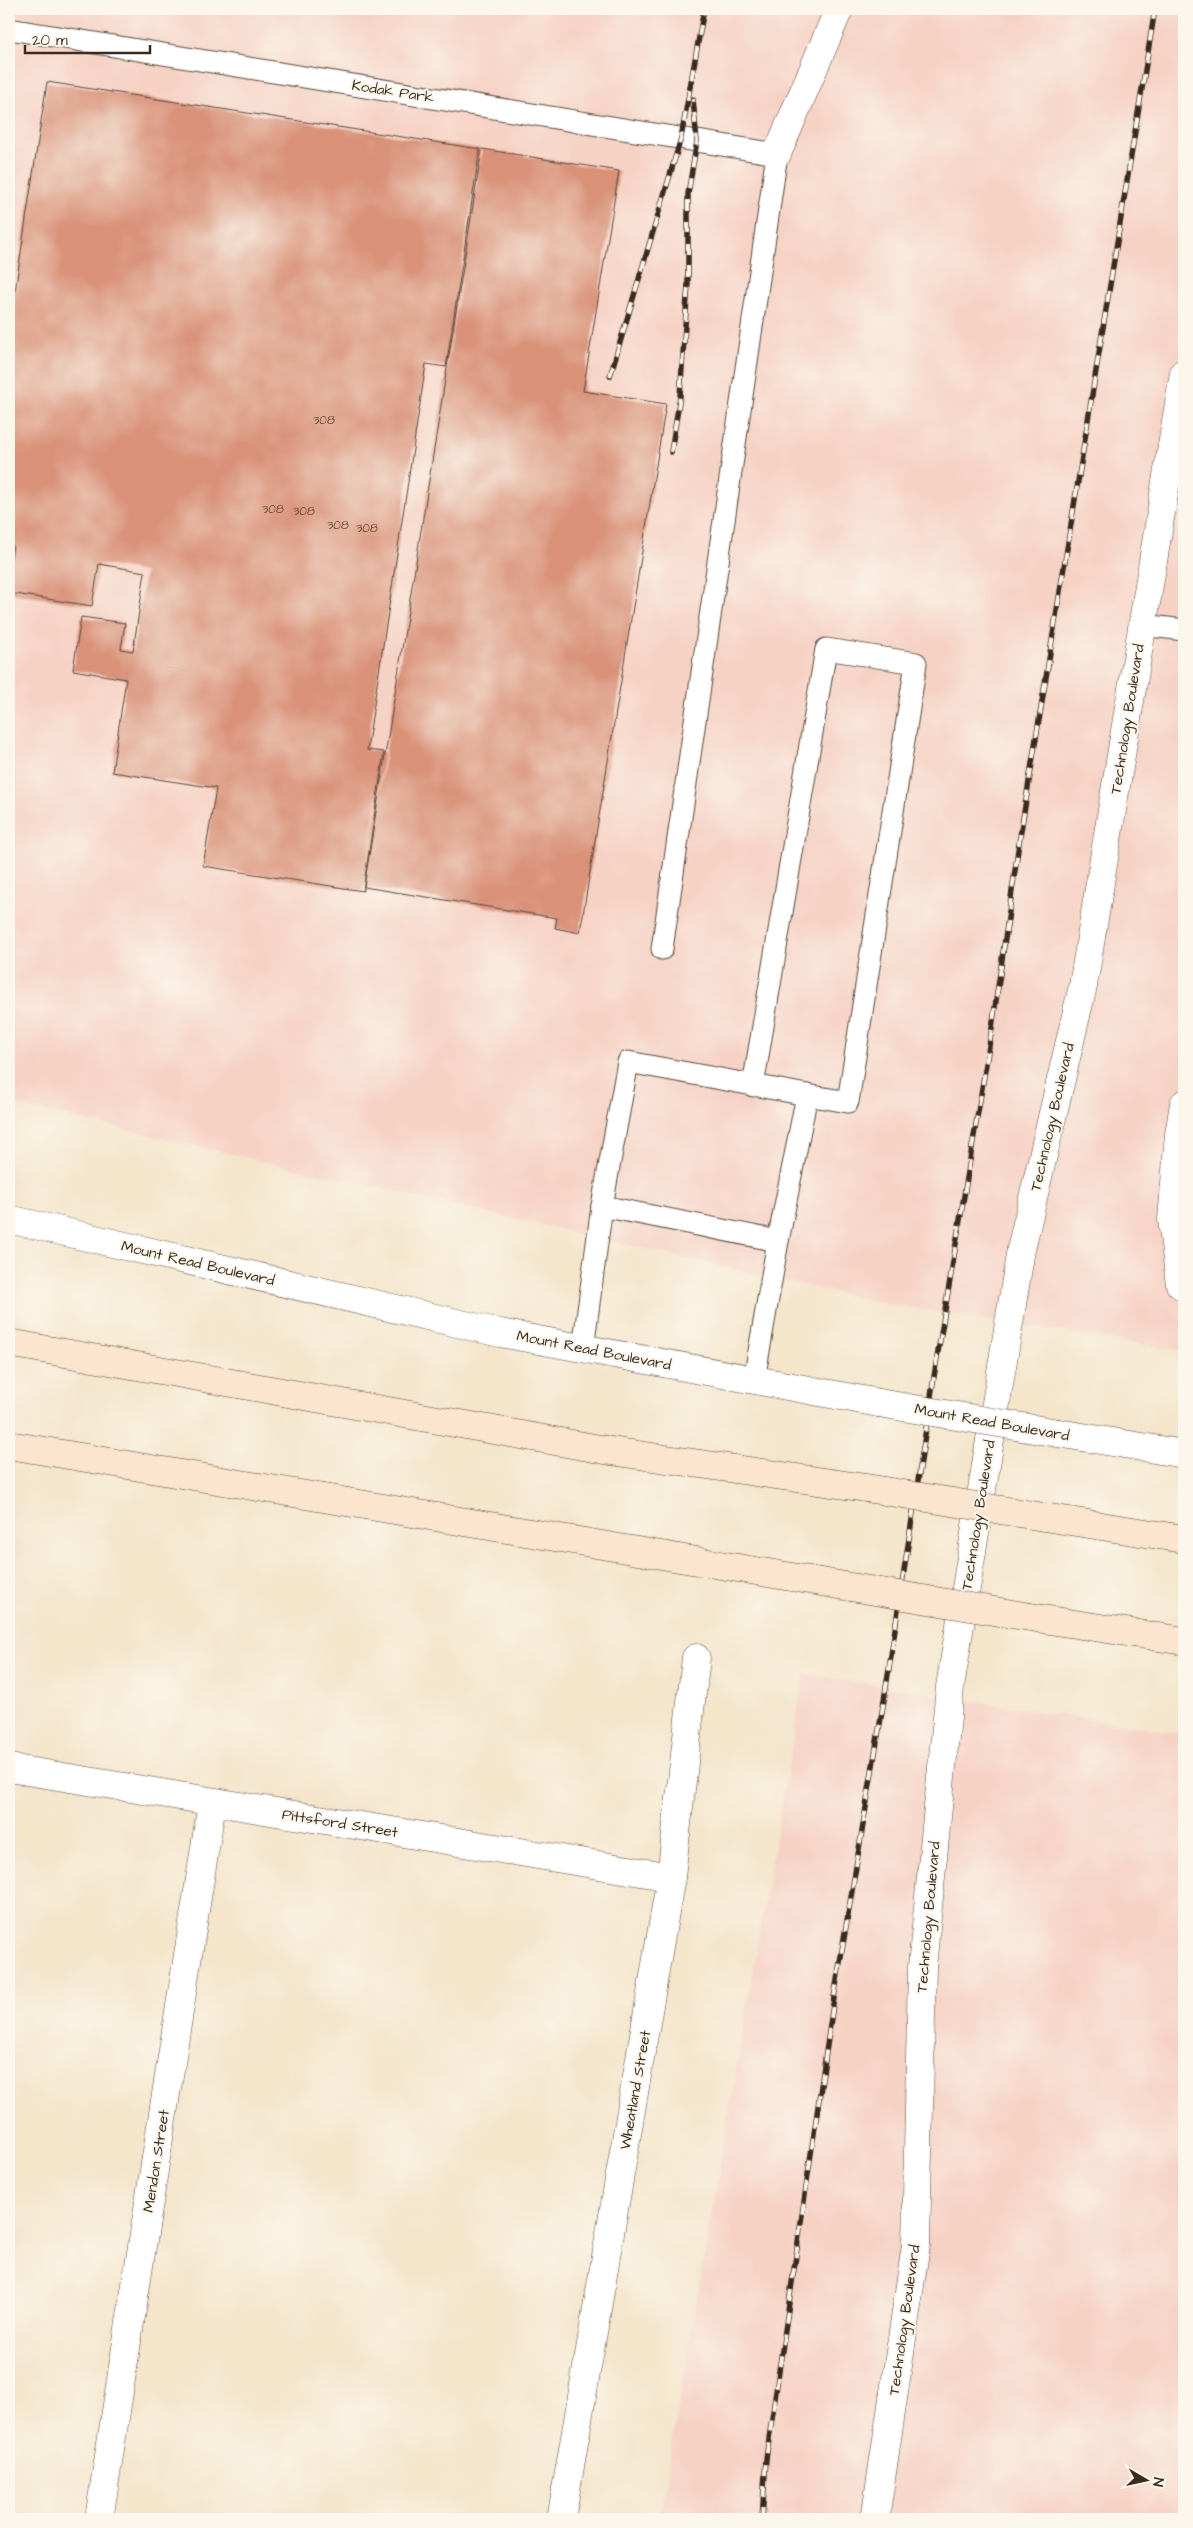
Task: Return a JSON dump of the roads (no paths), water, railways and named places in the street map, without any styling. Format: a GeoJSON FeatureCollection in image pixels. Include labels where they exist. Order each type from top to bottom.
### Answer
{"type":"FeatureCollection","features":[{"type":"Feature","properties":{"kind":"main road"},"geometry":{"type":"LineString","coordinates":[[9,1343],[611,1451],[866,1488],[1184,1539]]}},
{"type":"Feature","properties":{"kind":"main road"},"geometry":{"type":"LineString","coordinates":[[9,1445],[850,1587],[1184,1641]]}},
{"type":"Feature","properties":{"kind":"street"},"geometry":{"type":"LineString","coordinates":[[777,154],[839,9]]}},
{"type":"Feature","properties":{"kind":"street","name":"Technology Boulevard"},"geometry":{"type":"LineString","coordinates":[[875,2519],[916,2245],[922,1967],[950,1686],[1021,1249],[1084,986],[1184,373]]}},
{"type":"Feature","properties":{"kind":"street"},"geometry":{"type":"LineString","coordinates":[[1184,1104],[1179,1134],[1172,1220],[1180,1284],[1184,1287]]}},
{"type":"Feature","properties":{"kind":"street","name":"Mount Read Boulevard"},"geometry":{"type":"LineString","coordinates":[[9,1219],[500,1333],[879,1403],[1184,1454]]}},
{"type":"Feature","properties":{"kind":"street","name":"Wheatland Street"},"geometry":{"type":"LineString","coordinates":[[561,2519],[671,1877],[696,1658]]}},
{"type":"Feature","properties":{"kind":"street","name":"Pittsford Street"},"geometry":{"type":"LineString","coordinates":[[9,1768],[212,1803],[671,1877]]}},
{"type":"Feature","properties":{"kind":"street","name":"Mendon Street"},"geometry":{"type":"LineString","coordinates":[[100,2519],[212,1803]]}},
{"type":"Feature","properties":{"kind":"lane","name":"Kodak Park"},"geometry":{"type":"LineString","coordinates":[[9,29],[777,154]]}},
{"type":"Feature","properties":{"kind":"lane"},"geometry":{"type":"LineString","coordinates":[[662,949],[777,154]]}},
{"type":"Feature","properties":{"kind":"lane"},"geometry":{"type":"LineString","coordinates":[[1143,625],[1184,630]]}},
{"type":"Feature","properties":{"kind":"lane"},"geometry":{"type":"LineString","coordinates":[[582,1348],[602,1206],[628,1062],[753,1086],[848,1102],[916,663],[826,649],[753,1086]]}},
{"type":"Feature","properties":{"kind":"lane"},"geometry":{"type":"LineString","coordinates":[[754,1380],[778,1241],[807,1095]]}},
{"type":"Feature","properties":{"kind":"lane"},"geometry":{"type":"LineString","coordinates":[[602,1206],[778,1241]]}},
{"type":"Feature","properties":{"kind":"railway"},"geometry":{"type":"LineString","coordinates":[[610,376],[681,138],[704,9]]}},
{"type":"Feature","properties":{"kind":"railway"},"geometry":{"type":"LineString","coordinates":[[762,2519],[766,2459],[834,1998],[885,1694],[936,1364],[992,1028],[1019,843],[1155,9]]}},
{"type":"Feature","properties":{"kind":"railway"},"geometry":{"type":"LineString","coordinates":[[671,452],[680,396],[688,284],[688,194],[697,141],[693,99]]}}]}
